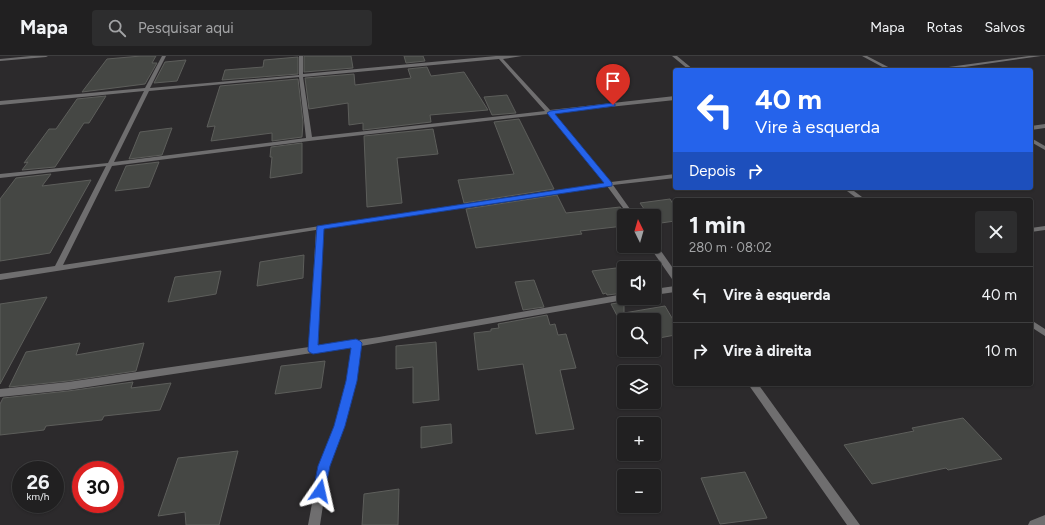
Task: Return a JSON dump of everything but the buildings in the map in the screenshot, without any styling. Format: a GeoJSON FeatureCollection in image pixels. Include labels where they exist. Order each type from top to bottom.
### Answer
{"type":"FeatureCollection","features":[{"type":"Feature","properties":{"kind":"street"},"geometry":{"type":"LineString","coordinates":[[0,60],[46,56]]}},
{"type":"Feature","properties":{"kind":"street"},"geometry":{"type":"LineString","coordinates":[[58,268],[149,89],[164,56]]}},
{"type":"Feature","properties":{"kind":"street"},"geometry":{"type":"LineString","coordinates":[[300,56],[309,138]]}},
{"type":"Feature","properties":{"kind":"street"},"geometry":{"type":"LineString","coordinates":[[0,103],[520,56]]}},
{"type":"Feature","properties":{"kind":"street"},"geometry":{"type":"LineString","coordinates":[[674,56],[689,68]]}},
{"type":"Feature","properties":{"kind":"street"},"geometry":{"type":"LineString","coordinates":[[864,56],[888,68]]}},
{"type":"Feature","properties":{"kind":"street"},"geometry":{"type":"LineString","coordinates":[[949,68],[1039,56]]}},
{"type":"Feature","properties":{"kind":"street"},"geometry":{"type":"LineString","coordinates":[[499,57],[550,113],[609,184],[627,209]]}},
{"type":"Feature","properties":{"kind":"street"},"geometry":{"type":"LineString","coordinates":[[0,176],[111,164],[309,138],[550,113],[673,98]]}},
{"type":"Feature","properties":{"kind":"street"},"geometry":{"type":"LineString","coordinates":[[1033,128],[1045,126]]}},
{"type":"Feature","properties":{"kind":"street"},"geometry":{"type":"LineString","coordinates":[[1033,141],[1045,148]]}},
{"type":"Feature","properties":{"kind":"street"},"geometry":{"type":"LineString","coordinates":[[0,276],[609,184],[673,176]]}},
{"type":"Feature","properties":{"kind":"street"},"geometry":{"type":"LineString","coordinates":[[849,190],[860,198]]}},
{"type":"Feature","properties":{"kind":"street"},"geometry":{"type":"LineString","coordinates":[[313,350],[320,228]]}},
{"type":"Feature","properties":{"kind":"street"},"geometry":{"type":"LineString","coordinates":[[1033,230],[1045,228]]}},
{"type":"Feature","properties":{"kind":"street"},"geometry":{"type":"LineString","coordinates":[[658,253],[673,274]]}},
{"type":"Feature","properties":{"kind":"street"},"geometry":{"type":"LineString","coordinates":[[661,291],[673,289]]}},
{"type":"Feature","properties":{"kind":"street"},"geometry":{"type":"LineString","coordinates":[[0,393],[68,386],[313,350],[617,298]]}},
{"type":"Feature","properties":{"kind":"street"},"geometry":{"type":"LineString","coordinates":[[1033,324],[1045,333]]}},
{"type":"Feature","properties":{"kind":"street"},"geometry":{"type":"LineString","coordinates":[[314,525],[324,466],[339,426],[352,381],[356,343]]}},
{"type":"Feature","properties":{"kind":"street"},"geometry":{"type":"LineString","coordinates":[[754,386],[854,525]]}},
{"type":"Feature","properties":{"kind":"street"},"geometry":{"type":"LineString","coordinates":[[1034,525],[1045,521]]}},
{"type":"Feature","properties":{"kind":"route"},"geometry":{"type":"LineString","coordinates":[[320,491],[324,466],[339,426],[352,381],[356,343],[313,350],[320,228],[609,184],[550,113],[613,105]]}}]}
